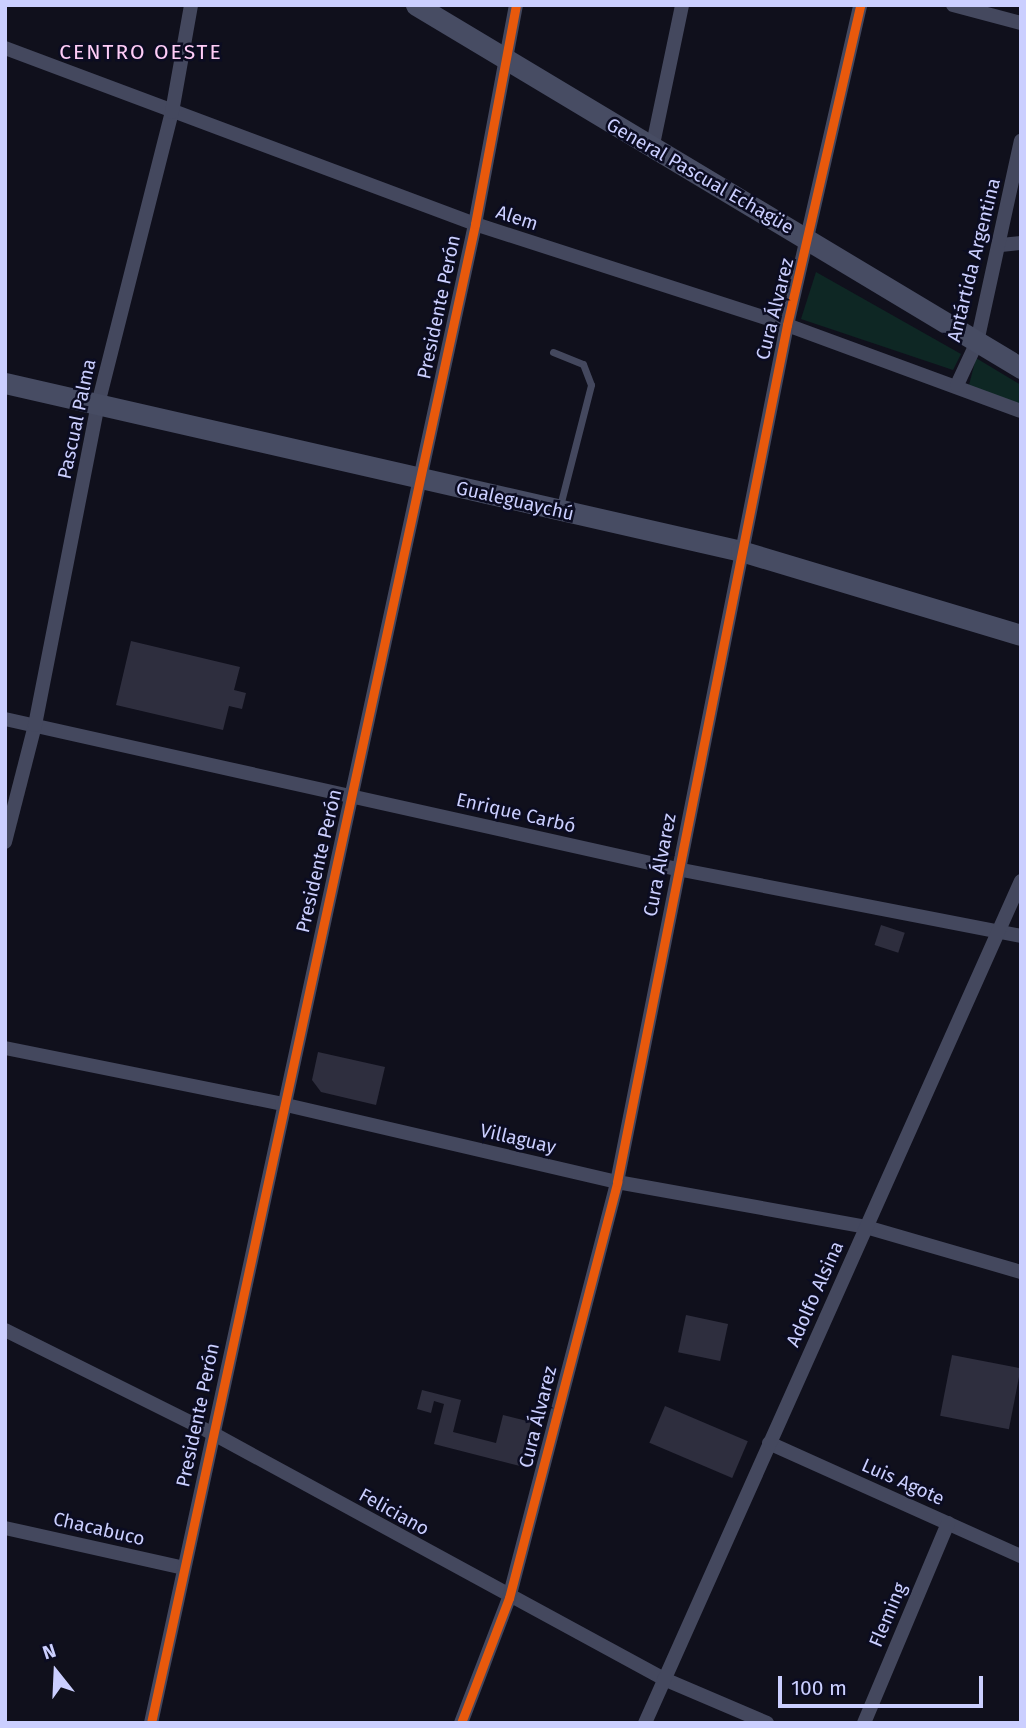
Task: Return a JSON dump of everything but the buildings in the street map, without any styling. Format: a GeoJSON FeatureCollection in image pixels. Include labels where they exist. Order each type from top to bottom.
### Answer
{"type":"FeatureCollection","features":[{"type":"Feature","properties":{"kind":"street","name":"Pascual Palma"},"geometry":{"type":"LineString","coordinates":[[5,842],[35,726],[98,404],[172,112],[191,5]]}},
{"type":"Feature","properties":{"kind":"street","name":"General Pascual Echagüe"},"geometry":{"type":"LineString","coordinates":[[416,5],[1021,368]]}},
{"type":"Feature","properties":{"kind":"street","name":"Presidente Perón"},"geometry":{"type":"LineString","coordinates":[[151,1723],[282,1104],[352,795],[475,224],[503,58],[516,5]]}},
{"type":"Feature","properties":{"kind":"street"},"geometry":{"type":"LineString","coordinates":[[652,149],[682,5]]}},
{"type":"Feature","properties":{"kind":"street","name":"Cura Álvarez"},"geometry":{"type":"LineString","coordinates":[[461,1723],[509,1598],[617,1182],[787,325],[810,240],[860,5]]}},
{"type":"Feature","properties":{"kind":"street"},"geometry":{"type":"LineString","coordinates":[[953,5],[1021,23]]}},
{"type":"Feature","properties":{"kind":"street","name":"Alem"},"geometry":{"type":"LineString","coordinates":[[5,48],[475,224],[787,325],[957,385],[1021,411]]}},
{"type":"Feature","properties":{"kind":"street","name":"Antártida Argentina"},"geometry":{"type":"LineString","coordinates":[[957,385],[977,342],[1001,245],[1021,141]]}},
{"type":"Feature","properties":{"kind":"street"},"geometry":{"type":"LineString","coordinates":[[1001,245],[1021,243]]}},
{"type":"Feature","properties":{"kind":"street","name":"Gualeguaychú"},"geometry":{"type":"LineString","coordinates":[[5,383],[741,551],[1021,635]]}},
{"type":"Feature","properties":{"kind":"street","name":"Enrique Carbó"},"geometry":{"type":"LineString","coordinates":[[5,719],[677,869],[1021,936]]}},
{"type":"Feature","properties":{"kind":"street","name":"Adolfo Alsina"},"geometry":{"type":"LineString","coordinates":[[645,1723],[1021,881]]}},
{"type":"Feature","properties":{"kind":"street","name":"Villaguay"},"geometry":{"type":"LineString","coordinates":[[5,1048],[282,1104],[617,1182],[866,1227],[1021,1272]]}},
{"type":"Feature","properties":{"kind":"street","name":"Feliciano"},"geometry":{"type":"LineString","coordinates":[[5,1330],[212,1433],[509,1598],[664,1679],[767,1723]]}},
{"type":"Feature","properties":{"kind":"street","name":"Luis Agote"},"geometry":{"type":"LineString","coordinates":[[769,1443],[1021,1556]]}},
{"type":"Feature","properties":{"kind":"street","name":"Fleming"},"geometry":{"type":"LineString","coordinates":[[863,1723],[948,1523]]}},
{"type":"Feature","properties":{"kind":"street","name":"Chacabuco"},"geometry":{"type":"LineString","coordinates":[[5,1528],[184,1568]]}},
{"type":"Feature","properties":{"kind":"lane"},"geometry":{"type":"LineString","coordinates":[[553,352],[583,364],[591,385],[559,510]]}},
{"type":"Feature","properties":{"kind":"green space"},"geometry":{"type":"Polygon","coordinates":[[[816,272],[961,354],[953,370],[801,319],[816,272]]]}},
{"type":"Feature","properties":{"kind":"green space"},"geometry":{"type":"Polygon","coordinates":[[[976,358],[1021,385],[1021,409],[968,389],[976,358]]]}},
{"type":"Feature","properties":{"kind":"cycle path"},"geometry":{"type":"LineString","coordinates":[[151,1723],[475,224],[516,5]]}},
{"type":"Feature","properties":{"kind":"cycle path"},"geometry":{"type":"LineString","coordinates":[[461,1723],[509,1598],[617,1182],[787,325],[860,5]]}},
{"type":"Feature","properties":{"kind":"district","name":"CENTRO OESTE"},"geometry":{"type":"Point","coordinates":[141,52]}}]}
